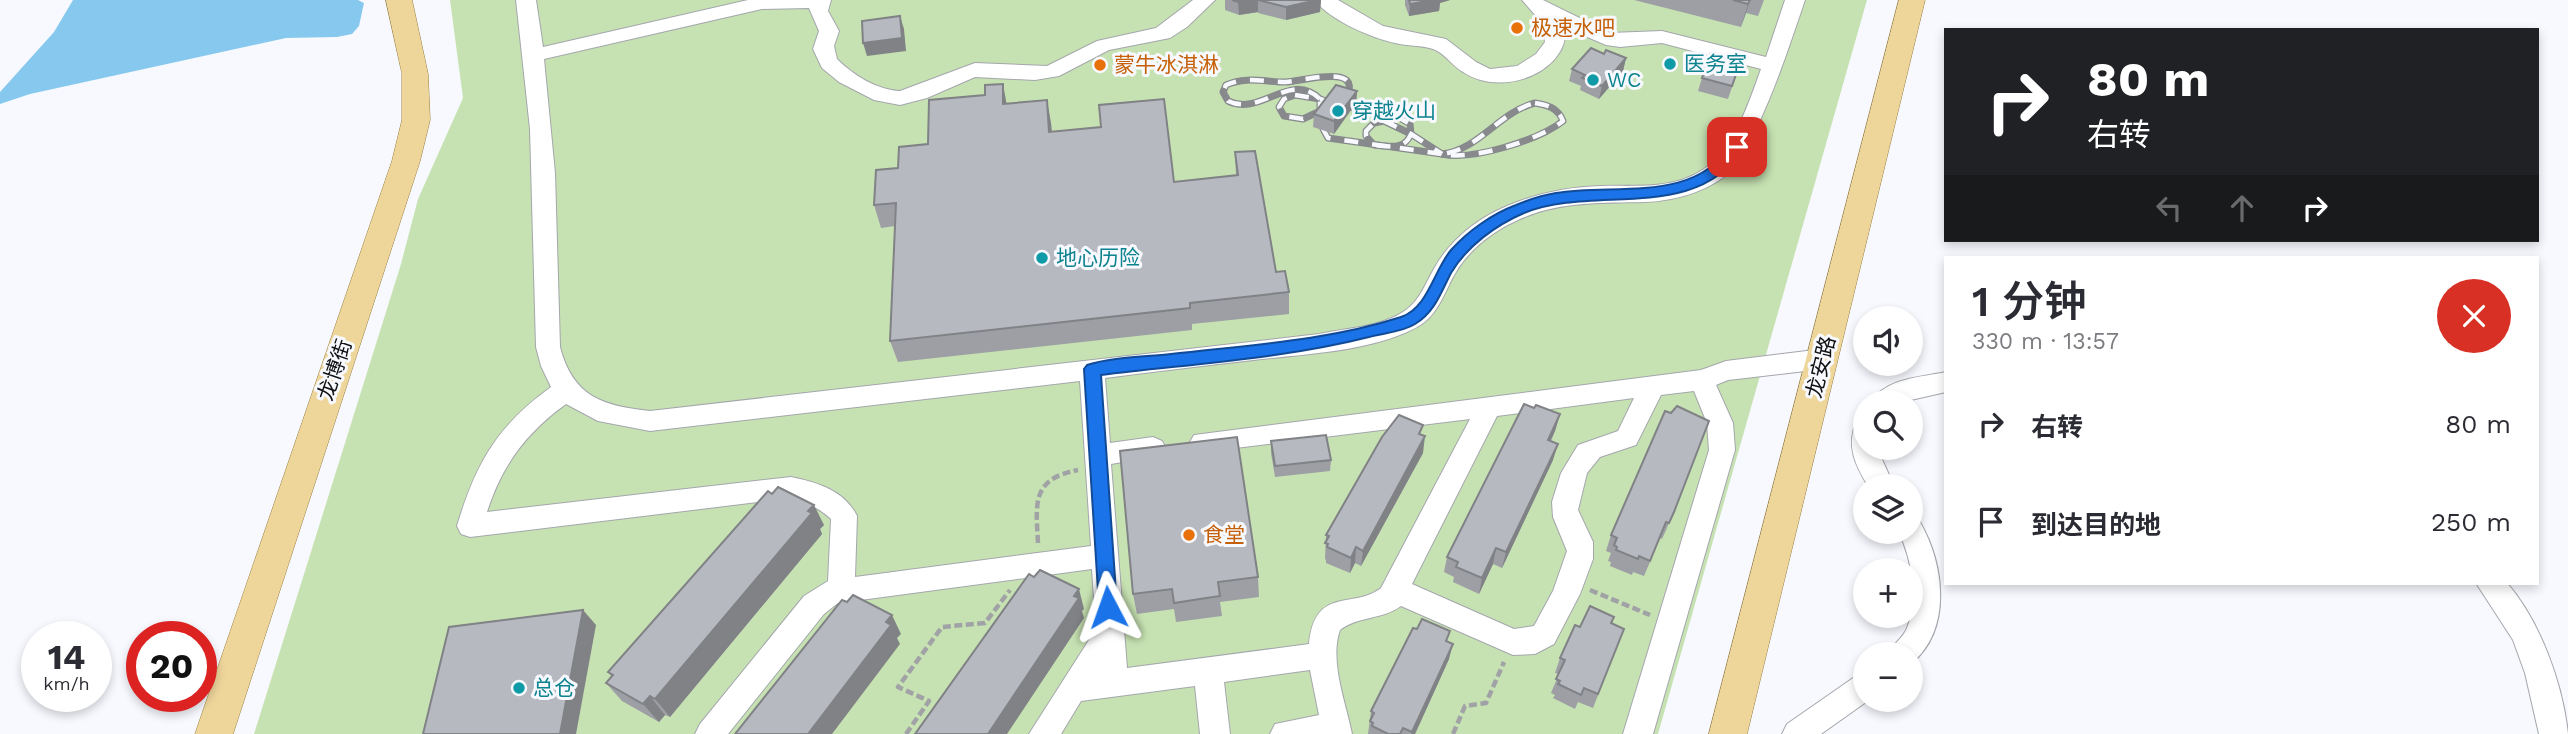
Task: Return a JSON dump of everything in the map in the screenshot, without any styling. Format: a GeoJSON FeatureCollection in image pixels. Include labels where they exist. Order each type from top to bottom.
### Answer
{"type":"FeatureCollection","features":[{"type":"Feature","properties":{"kind":"main road","name":"龙博街"},"geometry":{"type":"LineString","coordinates":[[214,734],[411,140],[416,120],[415,74],[399,0]]}},
{"type":"Feature","properties":{"kind":"main road","name":"龙安路"},"geometry":{"type":"LineString","coordinates":[[1728,734],[1912,0]]}},
{"type":"Feature","properties":{"kind":"lane"},"geometry":{"type":"LineString","coordinates":[[526,0],[535,55],[546,184],[548,347],[552,367],[566,390],[603,414],[650,421],[1319,343],[1410,320],[1432,299],[1445,271],[1457,254],[1485,228],[1519,209],[1573,195],[1640,194],[1675,190],[1705,179],[1718,170],[1737,147],[1765,89],[1795,0]]}},
{"type":"Feature","properties":{"kind":"lane"},"geometry":{"type":"LineString","coordinates":[[535,55],[762,3],[821,1],[818,11],[829,31],[823,51],[830,65],[874,94],[890,99],[911,96],[955,74],[966,72],[989,69],[1035,74],[1060,69],[1098,47],[1148,38],[1171,30],[1205,0]]}},
{"type":"Feature","properties":{"kind":"lane"},"geometry":{"type":"LineString","coordinates":[[1325,0],[1366,27],[1394,37],[1439,44],[1450,49],[1471,68],[1499,76],[1520,73],[1530,68],[1541,61],[1553,46],[1555,28],[1537,5]]}},
{"type":"Feature","properties":{"kind":"lane"},"geometry":{"type":"LineString","coordinates":[[1537,5],[1606,38],[1620,41],[1650,37],[1674,39],[1773,65]]}},
{"type":"Feature","properties":{"kind":"lane"},"geometry":{"type":"LineString","coordinates":[[1099,461],[1702,380],[1726,370],[1823,359]]}},
{"type":"Feature","properties":{"kind":"lane"},"geometry":{"type":"LineString","coordinates":[[1092,369],[1114,684]]}},
{"type":"Feature","properties":{"kind":"lane"},"geometry":{"type":"LineString","coordinates":[[1638,734],[1722,450],[1720,423],[1702,380]]}},
{"type":"Feature","properties":{"kind":"lane"},"geometry":{"type":"LineString","coordinates":[[1910,390],[1944,382]]}},
{"type":"Feature","properties":{"kind":"lane"},"geometry":{"type":"LineString","coordinates":[[1395,590],[1513,642],[1535,641],[1545,635],[1570,582],[1581,549],[1565,515],[1563,504],[1566,494],[1582,458],[1588,451],[1627,438],[1652,387]]}},
{"type":"Feature","properties":{"kind":"lane"},"geometry":{"type":"LineString","coordinates":[[566,390],[525,421],[500,452],[482,482],[470,526],[783,488],[800,489],[828,502],[844,516],[841,590]]}},
{"type":"Feature","properties":{"kind":"lane"},"geometry":{"type":"LineString","coordinates":[[1285,734],[1337,730],[1323,655],[1322,635],[1330,619],[1347,610],[1385,602],[1395,590],[1489,407]]}},
{"type":"Feature","properties":{"kind":"lane"},"geometry":{"type":"LineString","coordinates":[[1913,642],[1917,638],[1928,594],[1920,544]]}},
{"type":"Feature","properties":{"kind":"lane"},"geometry":{"type":"LineString","coordinates":[[710,734],[823,597],[841,590],[1105,556]]}},
{"type":"Feature","properties":{"kind":"lane"},"geometry":{"type":"LineString","coordinates":[[2492,585],[2523,624],[2533,650],[2554,734]]}},
{"type":"Feature","properties":{"kind":"lane"},"geometry":{"type":"LineString","coordinates":[[1044,734],[1110,632]]}},
{"type":"Feature","properties":{"kind":"lane"},"geometry":{"type":"LineString","coordinates":[[1073,689],[1323,655]]}},
{"type":"Feature","properties":{"kind":"lane"},"geometry":{"type":"LineString","coordinates":[[1208,671],[1215,734]]}},
{"type":"Feature","properties":{"kind":"lane"},"geometry":{"type":"LineString","coordinates":[[1797,734],[1853,694]]}},
{"type":"Feature","properties":{"kind":"path"},"geometry":{"type":"LineString","coordinates":[[906,734],[929,701],[898,687],[942,627],[985,623],[1034,565],[1037,499],[1041,486],[1059,473],[1099,461]]}},
{"type":"Feature","properties":{"kind":"path"},"geometry":{"type":"LineString","coordinates":[[1570,582],[1671,624]]}},
{"type":"Feature","properties":{"kind":"path"},"geometry":{"type":"LineString","coordinates":[[1453,734],[1465,706],[1486,703],[1513,642]]}},
{"type":"Feature","properties":{"kind":"green space"},"geometry":{"type":"Polygon","coordinates":[[[450,0],[1867,0],[1658,734],[254,734],[401,264],[418,199],[463,98],[450,0]]]}},
{"type":"Feature","properties":{"kind":"water"},"geometry":{"type":"Polygon","coordinates":[[[73,0],[358,0],[364,3],[359,26],[352,34],[286,38],[30,94],[0,104],[0,92],[54,32],[73,0]]]}},
{"type":"Feature","properties":{"kind":"building"},"geometry":{"type":"Polygon","coordinates":[[[1258,0],[1317,0],[1286,7],[1258,0]]]}},
{"type":"Feature","properties":{"kind":"building"},"geometry":{"type":"Polygon","coordinates":[[[1409,0],[1433,0],[1410,4],[1409,0]]]}},
{"type":"Feature","properties":{"kind":"building"},"geometry":{"type":"Polygon","coordinates":[[[1733,0],[1750,0],[1748,4],[1733,0]]]}},
{"type":"Feature","properties":{"kind":"building"},"geometry":{"type":"Polygon","coordinates":[[[900,16],[902,38],[863,43],[862,21],[900,16]]]}},
{"type":"Feature","properties":{"kind":"building"},"geometry":{"type":"Polygon","coordinates":[[[1591,48],[1604,54],[1606,50],[1626,58],[1602,86],[1582,78],[1585,75],[1572,69],[1591,48]]]}},
{"type":"Feature","properties":{"kind":"building"},"geometry":{"type":"Polygon","coordinates":[[[1710,54],[1741,60],[1732,86],[1702,78],[1710,54]]]}},
{"type":"Feature","properties":{"kind":"building","name":"地心历险"},"geometry":{"type":"Polygon","coordinates":[[[1003,84],[1003,104],[1047,100],[1049,132],[1101,127],[1099,105],[1164,99],[1174,182],[1238,175],[1235,152],[1255,151],[1276,272],[1285,271],[1289,292],[1190,303],[1190,308],[890,341],[896,203],[874,205],[876,170],[898,168],[899,147],[928,144],[929,100],[985,95],[985,85],[1003,84]]]}},
{"type":"Feature","properties":{"kind":"building"},"geometry":{"type":"Polygon","coordinates":[[[1336,85],[1357,91],[1334,121],[1314,114],[1336,85]]]}},
{"type":"Feature","properties":{"kind":"building"},"geometry":{"type":"Polygon","coordinates":[[[1524,404],[1534,408],[1536,405],[1560,414],[1548,440],[1558,444],[1506,552],[1496,548],[1482,578],[1456,567],[1458,562],[1447,557],[1524,404]]]}},
{"type":"Feature","properties":{"kind":"building"},"geometry":{"type":"Polygon","coordinates":[[[1677,406],[1709,421],[1674,512],[1669,523],[1666,522],[1650,561],[1639,556],[1638,559],[1616,550],[1614,545],[1617,538],[1611,535],[1665,411],[1671,413],[1677,406]]]}},
{"type":"Feature","properties":{"kind":"building"},"geometry":{"type":"Polygon","coordinates":[[[1399,415],[1423,425],[1419,434],[1425,436],[1363,551],[1356,547],[1351,558],[1327,547],[1328,544],[1325,543],[1329,536],[1326,535],[1382,437],[1399,415]]]}},
{"type":"Feature","properties":{"kind":"building"},"geometry":{"type":"Polygon","coordinates":[[[1326,435],[1331,460],[1275,466],[1271,441],[1326,435]]]}},
{"type":"Feature","properties":{"kind":"building","name":"食堂"},"geometry":{"type":"Polygon","coordinates":[[[1237,437],[1258,577],[1218,582],[1220,596],[1174,603],[1172,589],[1133,594],[1120,451],[1237,437]]]}},
{"type":"Feature","properties":{"kind":"building"},"geometry":{"type":"Polygon","coordinates":[[[778,487],[814,505],[808,511],[812,513],[655,699],[650,696],[643,704],[606,683],[613,675],[608,672],[768,491],[772,494],[778,487]]]}},
{"type":"Feature","properties":{"kind":"building"},"geometry":{"type":"Polygon","coordinates":[[[1040,570],[1079,589],[1074,596],[1079,598],[988,734],[915,734],[1029,574],[1034,577],[1040,570]]]}},
{"type":"Feature","properties":{"kind":"building"},"geometry":{"type":"Polygon","coordinates":[[[853,595],[892,615],[886,622],[891,625],[808,734],[735,734],[842,600],[847,602],[853,595]]]}},
{"type":"Feature","properties":{"kind":"building"},"geometry":{"type":"Polygon","coordinates":[[[1590,606],[1614,617],[1611,623],[1624,629],[1598,694],[1584,688],[1581,695],[1558,684],[1560,681],[1556,679],[1565,660],[1560,658],[1575,625],[1580,627],[1590,606]]]}},
{"type":"Feature","properties":{"kind":"building","name":"总仓"},"geometry":{"type":"Polygon","coordinates":[[[583,610],[560,734],[423,734],[449,627],[583,610]]]}},
{"type":"Feature","properties":{"kind":"building"},"geometry":{"type":"Polygon","coordinates":[[[1422,619],[1450,631],[1446,641],[1453,644],[1412,732],[1403,728],[1400,734],[1388,734],[1372,726],[1370,721],[1374,713],[1371,711],[1413,628],[1417,629],[1422,619]]]}},
{"type":"Feature","properties":{"kind":"railway"},"geometry":{"type":"LineString","coordinates":[[1320,99],[1309,91],[1298,89],[1240,104],[1228,101],[1223,92],[1226,85],[1233,82],[1286,82],[1332,76],[1342,78],[1348,83],[1349,92],[1341,106]]}},
{"type":"Feature","properties":{"kind":"railway"},"geometry":{"type":"LineString","coordinates":[[1295,95],[1320,99],[1320,111],[1303,119],[1284,116],[1279,107],[1284,99],[1295,95]]}},
{"type":"Feature","properties":{"kind":"railway"},"geometry":{"type":"LineString","coordinates":[[1320,99],[1341,106]]}},
{"type":"Feature","properties":{"kind":"railway"},"geometry":{"type":"LineString","coordinates":[[1535,103],[1552,108],[1563,121],[1522,142],[1487,152],[1442,154],[1467,146],[1510,114],[1535,103]]}},
{"type":"Feature","properties":{"kind":"railway"},"geometry":{"type":"LineString","coordinates":[[1341,106],[1391,113],[1410,124],[1411,134]]}},
{"type":"Feature","properties":{"kind":"railway"},"geometry":{"type":"LineString","coordinates":[[1341,106],[1323,129],[1328,138],[1373,144]]}},
{"type":"Feature","properties":{"kind":"railway"},"geometry":{"type":"LineString","coordinates":[[1373,144],[1366,136],[1366,131],[1374,123],[1384,121],[1411,134]]}},
{"type":"Feature","properties":{"kind":"railway"},"geometry":{"type":"LineString","coordinates":[[1380,145],[1400,145],[1411,134]]}},
{"type":"Feature","properties":{"kind":"railway"},"geometry":{"type":"LineString","coordinates":[[1411,134],[1442,154]]}},
{"type":"Feature","properties":{"kind":"railway"},"geometry":{"type":"LineString","coordinates":[[1373,144],[1380,145]]}},
{"type":"Feature","properties":{"kind":"railway"},"geometry":{"type":"LineString","coordinates":[[1373,144],[1380,145]]}},
{"type":"Feature","properties":{"kind":"railway"},"geometry":{"type":"LineString","coordinates":[[1380,145],[1442,154]]}},
{"type":"Feature","properties":{"kind":"place","name":"极速水吧"},"geometry":{"type":"Point","coordinates":[1517,28]}},
{"type":"Feature","properties":{"kind":"place","name":"医务室"},"geometry":{"type":"Point","coordinates":[1670,64]}},
{"type":"Feature","properties":{"kind":"place","name":"蒙牛冰淇淋"},"geometry":{"type":"Point","coordinates":[1100,65]}},
{"type":"Feature","properties":{"kind":"place","name":"WC"},"geometry":{"type":"Point","coordinates":[1593,80]}},
{"type":"Feature","properties":{"kind":"place","name":"穿越火山"},"geometry":{"type":"Point","coordinates":[1338,111]}},
{"type":"Feature","properties":{"kind":"place","name":"地心历险"},"geometry":{"type":"Point","coordinates":[1042,258]}},
{"type":"Feature","properties":{"kind":"place","name":"食堂"},"geometry":{"type":"Point","coordinates":[1189,535]}},
{"type":"Feature","properties":{"kind":"place","name":"总仓"},"geometry":{"type":"Point","coordinates":[519,688]}},
{"type":"Feature","properties":{"kind":"route"},"geometry":{"type":"LineString","coordinates":[[1108,607],[1092,369],[1319,343],[1410,320],[1432,299],[1445,271],[1457,254],[1485,228],[1519,209],[1573,195],[1640,194],[1675,190],[1705,179],[1718,170],[1729,160],[1737,147]]}}]}
